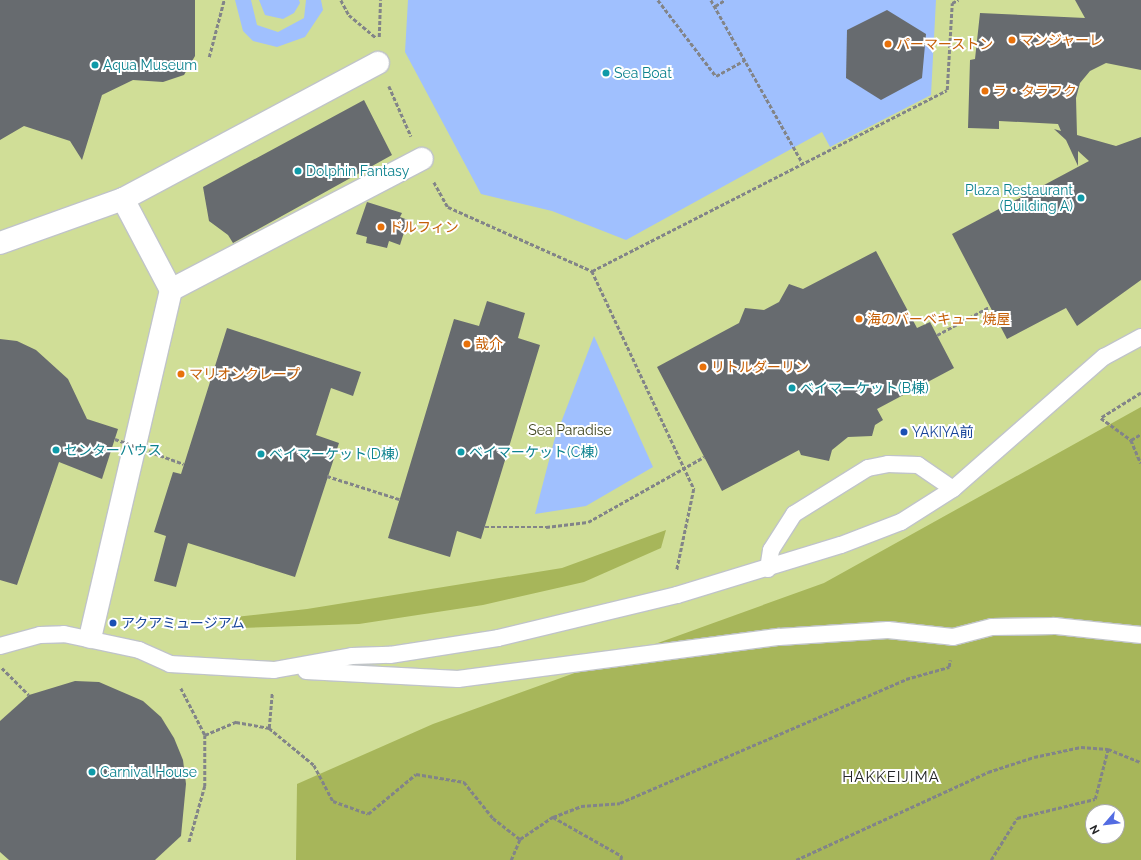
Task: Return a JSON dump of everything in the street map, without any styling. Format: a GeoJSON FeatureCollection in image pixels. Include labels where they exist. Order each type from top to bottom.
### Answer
{"type":"FeatureCollection","features":[{"type":"Feature","properties":{"kind":"street"},"geometry":{"type":"LineString","coordinates":[[0,243],[124,199],[378,63]]}},
{"type":"Feature","properties":{"kind":"street"},"geometry":{"type":"LineString","coordinates":[[171,290],[422,159]]}},
{"type":"Feature","properties":{"kind":"street"},"geometry":{"type":"LineString","coordinates":[[90,637],[171,290],[124,199]]}},
{"type":"Feature","properties":{"kind":"lane"},"geometry":{"type":"LineString","coordinates":[[274,670],[352,656],[390,655],[498,638],[677,595],[768,569],[901,522],[953,489],[1074,381],[1104,358],[1141,337]]}},
{"type":"Feature","properties":{"kind":"lane"},"geometry":{"type":"LineString","coordinates":[[768,569],[770,550],[794,514],[868,468],[888,464],[918,465],[953,489]]}},
{"type":"Feature","properties":{"kind":"lane"},"geometry":{"type":"LineString","coordinates":[[0,646],[40,635],[90,637],[139,650],[170,664],[458,678],[779,636],[888,630],[953,637],[992,627],[1016,626],[1055,626],[1141,635]]}},
{"type":"Feature","properties":{"kind":"path"},"geometry":{"type":"LineString","coordinates":[[210,57],[224,0]]}},
{"type":"Feature","properties":{"kind":"path"},"geometry":{"type":"LineString","coordinates":[[341,0],[349,15],[379,40],[380,0]]}},
{"type":"Feature","properties":{"kind":"path"},"geometry":{"type":"LineString","coordinates":[[658,0],[716,76],[745,60]]}},
{"type":"Feature","properties":{"kind":"path"},"geometry":{"type":"LineString","coordinates":[[711,0],[803,164]]}},
{"type":"Feature","properties":{"kind":"path"},"geometry":{"type":"LineString","coordinates":[[715,6],[725,0]]}},
{"type":"Feature","properties":{"kind":"path"},"geometry":{"type":"LineString","coordinates":[[592,271],[947,90],[952,3],[958,0]]}},
{"type":"Feature","properties":{"kind":"path"},"geometry":{"type":"LineString","coordinates":[[378,63],[422,159],[448,207],[592,271],[694,489],[680,550],[677,595]]}},
{"type":"Feature","properties":{"kind":"path"},"geometry":{"type":"LineString","coordinates":[[937,335],[989,307]]}},
{"type":"Feature","properties":{"kind":"path"},"geometry":{"type":"LineString","coordinates":[[1141,393],[1101,418],[1131,440],[1141,463]]}},
{"type":"Feature","properties":{"kind":"path"},"geometry":{"type":"LineString","coordinates":[[1131,440],[1141,434]]}},
{"type":"Feature","properties":{"kind":"path"},"geometry":{"type":"LineString","coordinates":[[115,439],[184,464]]}},
{"type":"Feature","properties":{"kind":"path"},"geometry":{"type":"LineString","coordinates":[[485,527],[546,527],[588,522],[704,457]]}},
{"type":"Feature","properties":{"kind":"path"},"geometry":{"type":"LineString","coordinates":[[327,476],[400,499]]}},
{"type":"Feature","properties":{"kind":"path"},"geometry":{"type":"LineString","coordinates":[[511,860],[520,839],[553,817],[581,806],[620,803],[899,682],[949,667],[953,637]]}},
{"type":"Feature","properties":{"kind":"path"},"geometry":{"type":"LineString","coordinates":[[170,664],[205,736],[205,786],[189,843]]}},
{"type":"Feature","properties":{"kind":"path"},"geometry":{"type":"LineString","coordinates":[[0,666],[28,695]]}},
{"type":"Feature","properties":{"kind":"path"},"geometry":{"type":"LineString","coordinates":[[269,728],[274,670]]}},
{"type":"Feature","properties":{"kind":"path"},"geometry":{"type":"LineString","coordinates":[[205,736],[236,722],[269,728],[314,765],[333,802],[368,814],[416,774],[464,782],[493,818],[520,839]]}},
{"type":"Feature","properties":{"kind":"path"},"geometry":{"type":"LineString","coordinates":[[992,860],[1017,818],[1095,799],[1108,749]]}},
{"type":"Feature","properties":{"kind":"path"},"geometry":{"type":"LineString","coordinates":[[796,860],[988,772],[1067,750],[1108,749],[1141,762]]}},
{"type":"Feature","properties":{"kind":"path"},"geometry":{"type":"LineString","coordinates":[[553,817],[622,856],[622,860]]}},
{"type":"Feature","properties":{"kind":"green space","name":"Sea Paradise"},"geometry":{"type":"Polygon","coordinates":[[[0,0],[1141,0],[1141,860],[0,860],[0,0]]]}},
{"type":"Feature","properties":{"kind":"green space"},"geometry":{"type":"Polygon","coordinates":[[[1141,407],[1141,860],[296,860],[297,784],[433,724],[824,583],[1141,407]]]}},
{"type":"Feature","properties":{"kind":"green space"},"geometry":{"type":"Polygon","coordinates":[[[666,530],[661,548],[584,582],[483,605],[359,624],[240,628],[235,617],[307,609],[562,568],[666,530]]]}},
{"type":"Feature","properties":{"kind":"water"},"geometry":{"type":"Polygon","coordinates":[[[235,0],[251,0],[257,25],[278,32],[304,18],[306,0],[321,0],[323,10],[305,37],[277,47],[253,41],[243,31],[235,0]]]}},
{"type":"Feature","properties":{"kind":"water"},"geometry":{"type":"Polygon","coordinates":[[[259,0],[299,0],[300,3],[294,13],[283,19],[265,15],[259,0]]]}},
{"type":"Feature","properties":{"kind":"water"},"geometry":{"type":"Polygon","coordinates":[[[408,0],[936,0],[931,95],[830,147],[822,132],[626,240],[552,211],[481,194],[405,52],[408,0]]]}},
{"type":"Feature","properties":{"kind":"water"},"geometry":{"type":"Polygon","coordinates":[[[594,336],[653,467],[586,506],[535,514],[554,441],[594,336]]]}},
{"type":"Feature","properties":{"kind":"building","name":"Aqua Museum"},"geometry":{"type":"Polygon","coordinates":[[[0,0],[195,0],[195,56],[184,75],[163,82],[133,80],[102,95],[82,160],[70,141],[24,126],[0,140],[0,0]]]}},
{"type":"Feature","properties":{"kind":"building","name":"Plaza Restaurant (Building A)"},"geometry":{"type":"Polygon","coordinates":[[[1075,0],[1141,0],[1141,70],[1106,63],[1090,71],[1080,83],[1076,98],[1077,135],[1116,146],[1141,137],[1141,280],[1077,326],[1066,308],[1007,339],[952,234],[1089,161],[1078,151],[1078,166],[1066,140],[1054,129],[1061,131],[1058,124],[999,121],[999,129],[968,128],[970,60],[975,59],[980,13],[1085,18],[1075,0]]]}},
{"type":"Feature","properties":{"kind":"building"},"geometry":{"type":"Polygon","coordinates":[[[887,10],[926,34],[922,78],[881,100],[846,78],[847,30],[887,10]]]}},
{"type":"Feature","properties":{"kind":"building","name":"Dolphin Fantasy"},"geometry":{"type":"Polygon","coordinates":[[[364,100],[392,155],[233,243],[228,235],[209,221],[203,187],[364,100]]]}},
{"type":"Feature","properties":{"kind":"building"},"geometry":{"type":"Polygon","coordinates":[[[367,202],[402,213],[400,217],[408,220],[400,245],[389,241],[387,248],[366,243],[367,237],[356,234],[367,202]]]}},
{"type":"Feature","properties":{"kind":"building","name":"ベイマーケット(B棟)"},"geometry":{"type":"Polygon","coordinates":[[[876,251],[917,328],[930,322],[954,368],[877,409],[883,420],[875,425],[872,436],[848,437],[832,450],[829,461],[801,455],[799,450],[722,491],[657,367],[739,323],[745,308],[764,310],[779,302],[789,284],[803,289],[876,251]]]}},
{"type":"Feature","properties":{"kind":"building","name":"ベイマーケット(C棟)"},"geometry":{"type":"Polygon","coordinates":[[[487,301],[525,313],[518,338],[540,345],[481,539],[457,531],[450,557],[388,538],[454,319],[479,326],[487,301]]]}},
{"type":"Feature","properties":{"kind":"building","name":"ベイマーケット(D棟)"},"geometry":{"type":"Polygon","coordinates":[[[227,328],[361,372],[353,396],[331,388],[316,435],[339,443],[295,577],[188,543],[176,587],[154,581],[166,536],[154,532],[173,472],[181,474],[227,328]]]}},
{"type":"Feature","properties":{"kind":"building","name":"センターハウス"},"geometry":{"type":"Polygon","coordinates":[[[0,339],[17,341],[36,350],[68,379],[87,419],[118,429],[102,479],[59,462],[17,585],[0,580],[0,339]]]}},
{"type":"Feature","properties":{"kind":"building","name":"Carnival House"},"geometry":{"type":"Polygon","coordinates":[[[75,681],[99,682],[143,701],[161,717],[174,738],[183,760],[186,784],[181,836],[155,860],[9,860],[0,852],[0,721],[29,695],[75,681]]]}},
{"type":"Feature","properties":{"kind":"place","name":"マンジャーレ"},"geometry":{"type":"Point","coordinates":[1012,40]}},
{"type":"Feature","properties":{"kind":"place","name":"パーマーストン"},"geometry":{"type":"Point","coordinates":[888,44]}},
{"type":"Feature","properties":{"kind":"place","name":"Aqua Museum"},"geometry":{"type":"Point","coordinates":[95,65]}},
{"type":"Feature","properties":{"kind":"place","name":"Sea Boat"},"geometry":{"type":"Point","coordinates":[606,73]}},
{"type":"Feature","properties":{"kind":"place","name":"ラ・タラフク"},"geometry":{"type":"Point","coordinates":[985,91]}},
{"type":"Feature","properties":{"kind":"place","name":"Dolphin Fantasy"},"geometry":{"type":"Point","coordinates":[298,171]}},
{"type":"Feature","properties":{"kind":"place","name":"Plaza Restaurant (Building A)"},"geometry":{"type":"Point","coordinates":[1081,198]}},
{"type":"Feature","properties":{"kind":"place","name":"ドルフィン"},"geometry":{"type":"Point","coordinates":[381,227]}},
{"type":"Feature","properties":{"kind":"place","name":"海のバーベキュー 焼屋"},"geometry":{"type":"Point","coordinates":[859,319]}},
{"type":"Feature","properties":{"kind":"place","name":"哉介"},"geometry":{"type":"Point","coordinates":[467,344]}},
{"type":"Feature","properties":{"kind":"place","name":"リトルダーリン"},"geometry":{"type":"Point","coordinates":[703,367]}},
{"type":"Feature","properties":{"kind":"place","name":"マリオンクレープ"},"geometry":{"type":"Point","coordinates":[181,374]}},
{"type":"Feature","properties":{"kind":"place","name":"ベイマーケット(B棟)"},"geometry":{"type":"Point","coordinates":[792,388]}},
{"type":"Feature","properties":{"kind":"place","name":"YAKIYA前"},"geometry":{"type":"Point","coordinates":[904,432]}},
{"type":"Feature","properties":{"kind":"place","name":"センターハウス"},"geometry":{"type":"Point","coordinates":[56,450]}},
{"type":"Feature","properties":{"kind":"place","name":"ベイマーケット(C棟)"},"geometry":{"type":"Point","coordinates":[461,452]}},
{"type":"Feature","properties":{"kind":"place","name":"ベイマーケット(D棟)"},"geometry":{"type":"Point","coordinates":[261,454]}},
{"type":"Feature","properties":{"kind":"place","name":"アクアミュージアム"},"geometry":{"type":"Point","coordinates":[113,623]}},
{"type":"Feature","properties":{"kind":"place","name":"Carnival House"},"geometry":{"type":"Point","coordinates":[92,772]}},
{"type":"Feature","properties":{"kind":"district","name":"HAKKEIJIMA"},"geometry":{"type":"Point","coordinates":[891,778]}}]}
